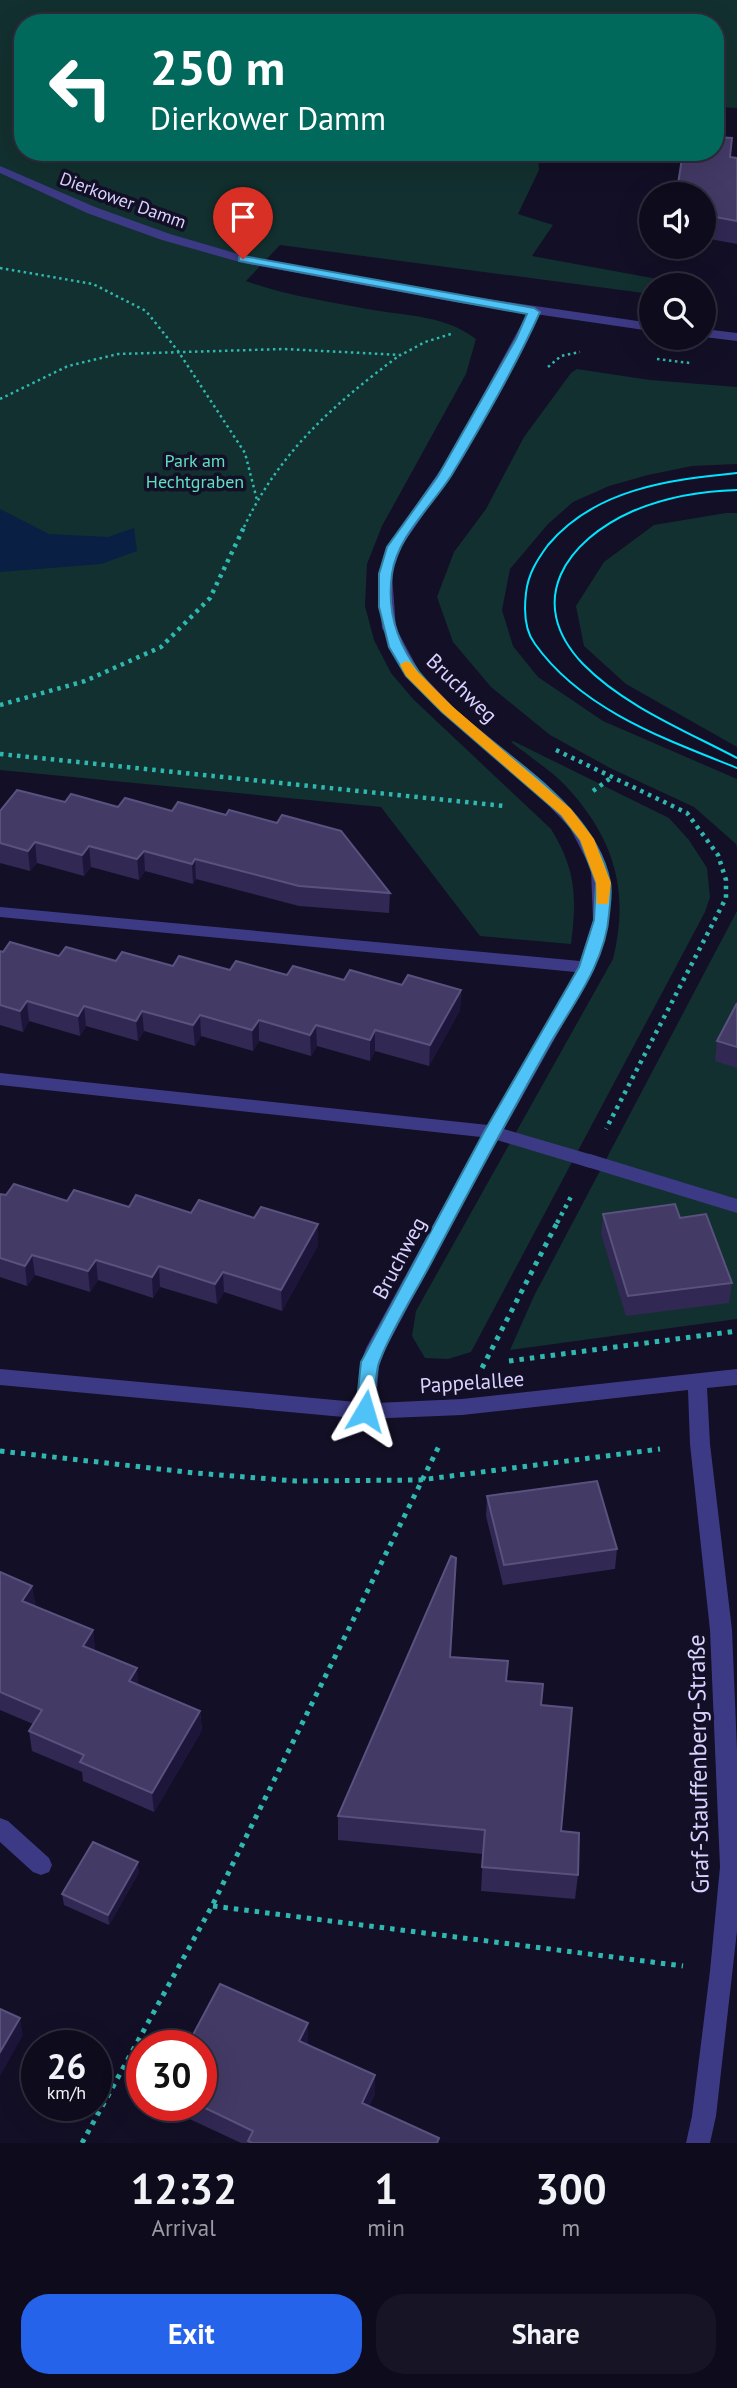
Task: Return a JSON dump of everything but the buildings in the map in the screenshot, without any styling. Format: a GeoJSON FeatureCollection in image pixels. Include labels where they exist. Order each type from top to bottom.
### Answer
{"type":"FeatureCollection","features":[{"type":"Feature","properties":{"kind":"street","name":"Dierkower Damm"},"geometry":{"type":"LineString","coordinates":[[0,169],[91,210],[166,237],[243,259],[534,312],[639,325]]}},
{"type":"Feature","properties":{"kind":"street","name":"Bruchweg"},"geometry":{"type":"LineString","coordinates":[[365,1411],[370,1362],[492,1132],[587,967],[601,920],[603,883],[587,839],[566,812],[447,709],[411,674],[396,647],[385,607],[385,574],[394,547],[444,477],[522,339],[534,312]]}},
{"type":"Feature","properties":{"kind":"street"},"geometry":{"type":"LineString","coordinates":[[716,334],[737,337]]}},
{"type":"Feature","properties":{"kind":"street"},"geometry":{"type":"LineString","coordinates":[[0,912],[587,967]]}},
{"type":"Feature","properties":{"kind":"street"},"geometry":{"type":"LineString","coordinates":[[0,1079],[492,1132],[737,1206]]}},
{"type":"Feature","properties":{"kind":"street","name":"Pappelallee"},"geometry":{"type":"LineString","coordinates":[[0,1377],[365,1411],[462,1407],[737,1377]]}},
{"type":"Feature","properties":{"kind":"street","name":"Graf-Stauffenberg-Straße"},"geometry":{"type":"LineString","coordinates":[[697,1383],[700,1444],[721,1630],[731,1867],[705,2116],[698,2143]]}},
{"type":"Feature","properties":{"kind":"street"},"geometry":{"type":"LineString","coordinates":[[0,1828],[41,1865]]}},
{"type":"Feature","properties":{"kind":"path"},"geometry":{"type":"LineString","coordinates":[[0,268],[93,284],[146,311],[178,351],[245,453],[257,500]]}},
{"type":"Feature","properties":{"kind":"path"},"geometry":{"type":"LineString","coordinates":[[0,705],[85,681],[161,648],[210,597],[257,500],[312,428],[346,395],[401,355],[445,334],[472,331],[522,339]]}},
{"type":"Feature","properties":{"kind":"path"},"geometry":{"type":"LineString","coordinates":[[0,399],[68,366],[118,354],[284,349],[401,355]]}},
{"type":"Feature","properties":{"kind":"path"},"geometry":{"type":"LineString","coordinates":[[0,754],[566,812]]}},
{"type":"Feature","properties":{"kind":"path"},"geometry":{"type":"LineString","coordinates":[[484,1364],[737,1331]]}},
{"type":"Feature","properties":{"kind":"path"},"geometry":{"type":"LineString","coordinates":[[0,1451],[195,1474],[296,1482],[420,1480],[700,1444]]}},
{"type":"Feature","properties":{"kind":"path"},"geometry":{"type":"LineString","coordinates":[[82,2143],[212,1906],[420,1480]]}},
{"type":"Feature","properties":{"kind":"path"},"geometry":{"type":"LineString","coordinates":[[212,1906],[722,1971]]}},
{"type":"Feature","properties":{"kind":"green space","name":"Park am Hechtgraben"},"geometry":{"type":"Polygon","coordinates":[[[0,0],[737,0],[737,108],[724,107],[724,14],[14,14],[14,161],[538,161],[539,170],[518,214],[553,225],[532,256],[639,276],[639,292],[280,245],[246,281],[309,298],[440,321],[476,339],[466,374],[382,526],[367,564],[365,606],[374,640],[391,673],[413,699],[551,829],[566,858],[573,884],[571,944],[480,936],[381,807],[0,770],[0,0]]]}},
{"type":"Feature","properties":{"kind":"green space"},"geometry":{"type":"Polygon","coordinates":[[[577,369],[650,380],[737,387],[737,464],[692,466],[648,475],[609,486],[573,502],[548,524],[510,569],[502,610],[513,646],[538,677],[603,721],[737,779],[737,848],[736,844],[694,807],[610,768],[550,735],[491,687],[453,642],[437,597],[454,552],[486,509],[524,437],[571,373],[577,369]]]}},
{"type":"Feature","properties":{"kind":"green space"},"geometry":{"type":"Polygon","coordinates":[[[737,513],[737,747],[626,684],[584,646],[576,606],[604,562],[654,525],[737,513]]]}},
{"type":"Feature","properties":{"kind":"green space"},"geometry":{"type":"Polygon","coordinates":[[[511,742],[669,818],[689,840],[707,868],[710,897],[705,912],[471,1352],[448,1359],[425,1358],[412,1336],[416,1311],[613,959],[618,936],[619,892],[609,851],[600,832],[567,787],[511,742]]]}},
{"type":"Feature","properties":{"kind":"green space"},"geometry":{"type":"Polygon","coordinates":[[[737,911],[737,1319],[510,1350],[534,1296],[737,911]]]}},
{"type":"Feature","properties":{"kind":"water"},"geometry":{"type":"Polygon","coordinates":[[[0,509],[49,534],[108,537],[134,528],[137,551],[101,564],[0,572],[0,509]]]}},
{"type":"Feature","properties":{"kind":"tram line"},"geometry":{"type":"LineString","coordinates":[[737,473],[659,484],[610,499],[588,511],[567,526],[540,556],[529,580],[525,606],[531,638],[554,667],[576,687],[627,720],[737,768]]}},
{"type":"Feature","properties":{"kind":"tram line"},"geometry":{"type":"LineString","coordinates":[[737,490],[671,498],[633,511],[609,523],[589,538],[572,556],[561,575],[555,596],[556,618],[565,641],[599,679],[656,717],[737,758]]}},
{"type":"Feature","properties":{"kind":"slow traffic"},"geometry":{"type":"LineString","coordinates":[[406,665],[411,674],[447,709],[566,812],[587,839],[603,883],[602,901]]}},
{"type":"Feature","properties":{"kind":"route"},"geometry":{"type":"LineString","coordinates":[[243,259],[534,312],[522,339],[444,477],[394,547],[385,574],[385,607],[396,647],[411,674],[447,709],[566,812],[587,839],[603,883],[601,920],[587,967],[492,1132],[370,1362],[365,1411]]}}]}
